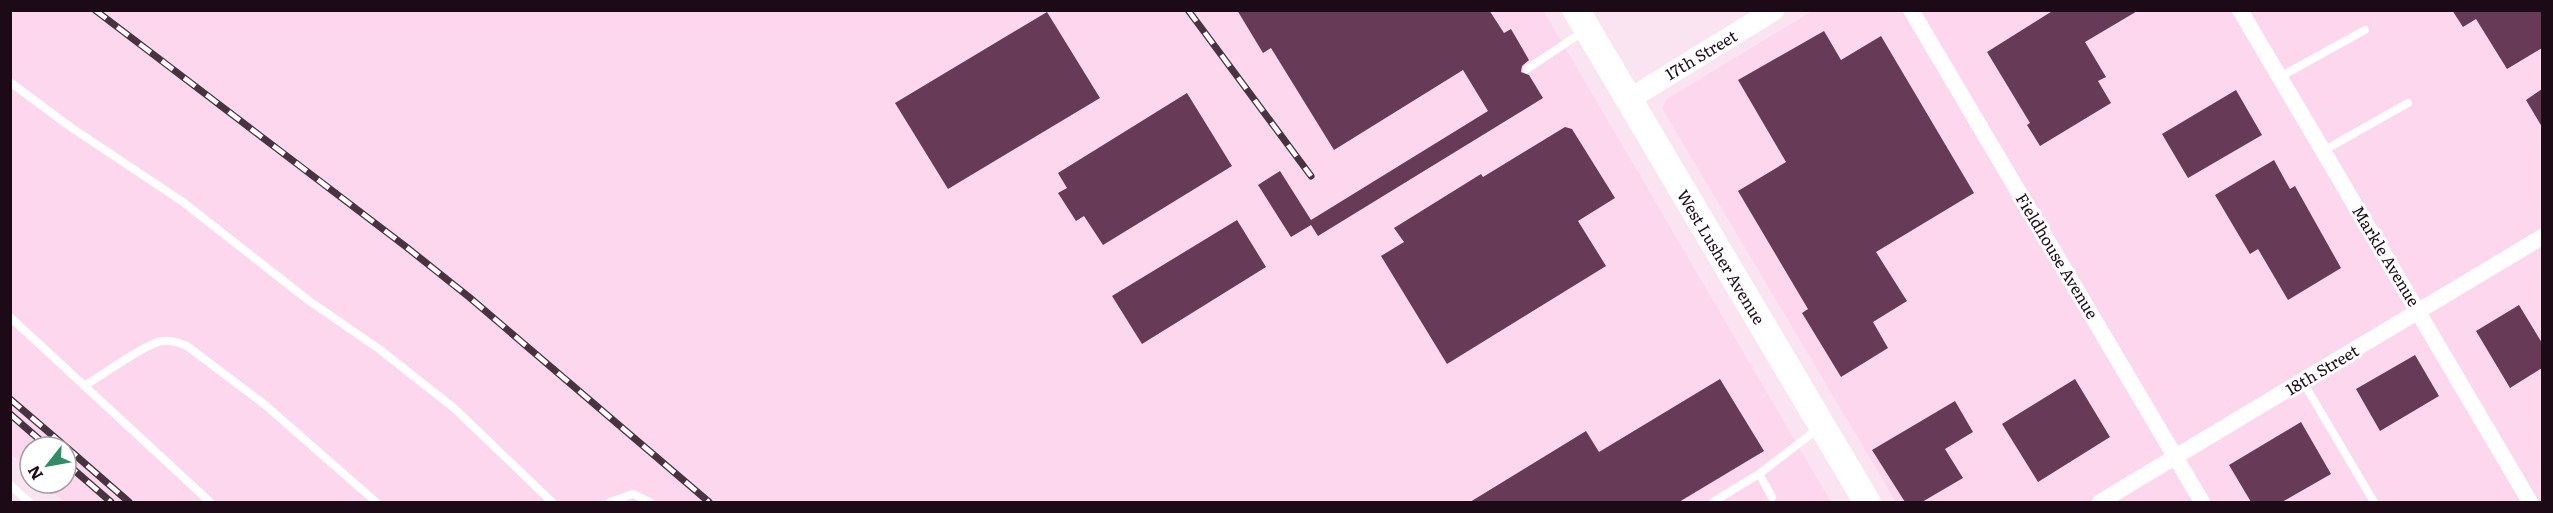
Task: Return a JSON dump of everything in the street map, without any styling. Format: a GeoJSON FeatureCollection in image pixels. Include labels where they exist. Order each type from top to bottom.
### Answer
{"type":"FeatureCollection","features":[{"type":"Feature","properties":{"kind":"main road","name":"West Lusher Avenue"},"geometry":{"type":"LineString","coordinates":[[1581,20],[1867,502]]}},
{"type":"Feature","properties":{"kind":"street","name":"17th Street"},"geometry":{"type":"LineString","coordinates":[[1628,100],[1774,10]]}},
{"type":"Feature","properties":{"kind":"street","name":"Fieldhouse Avenue"},"geometry":{"type":"LineString","coordinates":[[1911,10],[2202,502]]}},
{"type":"Feature","properties":{"kind":"street","name":"Markle Avenue"},"geometry":{"type":"LineString","coordinates":[[2240,10],[2530,502]]}},
{"type":"Feature","properties":{"kind":"street","name":"18th Street"},"geometry":{"type":"LineString","coordinates":[[2100,502],[2542,237]]}},
{"type":"Feature","properties":{"kind":"lane"},"geometry":{"type":"LineString","coordinates":[[1527,69],[1581,20]]}},
{"type":"Feature","properties":{"kind":"lane"},"geometry":{"type":"LineString","coordinates":[[2280,77],[2366,30]]}},
{"type":"Feature","properties":{"kind":"lane"},"geometry":{"type":"LineString","coordinates":[[10,82],[69,126],[183,202],[308,300],[379,349],[454,408],[552,502]]}},
{"type":"Feature","properties":{"kind":"lane"},"geometry":{"type":"LineString","coordinates":[[2324,151],[2408,102]]}},
{"type":"Feature","properties":{"kind":"lane"},"geometry":{"type":"LineString","coordinates":[[10,317],[210,502]]}},
{"type":"Feature","properties":{"kind":"lane"},"geometry":{"type":"LineString","coordinates":[[84,386],[161,340],[187,346],[264,404],[376,502]]}},
{"type":"Feature","properties":{"kind":"lane"},"geometry":{"type":"LineString","coordinates":[[2303,382],[2374,502]]}},
{"type":"Feature","properties":{"kind":"lane"},"geometry":{"type":"LineString","coordinates":[[1713,502],[1759,474],[1822,426]]}},
{"type":"Feature","properties":{"kind":"lane"},"geometry":{"type":"LineString","coordinates":[[1759,474],[1772,497]]}},
{"type":"Feature","properties":{"kind":"lane"},"geometry":{"type":"LineString","coordinates":[[10,485],[29,502]]}},
{"type":"Feature","properties":{"kind":"lane"},"geometry":{"type":"LineString","coordinates":[[610,502],[633,494],[650,502]]}},
{"type":"Feature","properties":{"kind":"shaded area"},"geometry":{"type":"Polygon","coordinates":[[[1543,10],[1831,502],[65,502],[57,495],[78,495],[78,435],[18,435],[18,460],[11,454],[11,11],[1543,10]]]}},
{"type":"Feature","properties":{"kind":"shaded area"},"geometry":{"type":"Polygon","coordinates":[[[1812,11],[2542,11],[2542,502],[1896,502],[1662,108],[1667,99],[1812,11]]]}},
{"type":"Feature","properties":{"kind":"building"},"geometry":{"type":"Polygon","coordinates":[[[1237,10],[1489,10],[1504,33],[1511,29],[1529,60],[1522,66],[1521,72],[1529,75],[1543,98],[1318,236],[1311,225],[1291,237],[1258,185],[1280,171],[1311,220],[1488,111],[1463,70],[1334,150],[1271,48],[1263,53],[1237,10]]]}},
{"type":"Feature","properties":{"kind":"building"},"geometry":{"type":"Polygon","coordinates":[[[2054,10],[2139,10],[2085,42],[2106,77],[2098,81],[2111,103],[2040,146],[2027,125],[2030,123],[1987,52],[2054,10]]]}},
{"type":"Feature","properties":{"kind":"building"},"geometry":{"type":"Polygon","coordinates":[[[2452,10],[2542,10],[2542,48],[2507,69],[2476,19],[2463,27],[2452,10]]]}},
{"type":"Feature","properties":{"kind":"building"},"geometry":{"type":"Polygon","coordinates":[[[1047,12],[1100,98],[948,189],[895,103],[1047,12]]]}},
{"type":"Feature","properties":{"kind":"building"},"geometry":{"type":"Polygon","coordinates":[[[1824,31],[1841,60],[1881,36],[1974,193],[1876,252],[1907,301],[1873,322],[1888,348],[1841,377],[1802,313],[1808,309],[1738,191],[1786,162],[1738,80],[1824,31]]]}},
{"type":"Feature","properties":{"kind":"building"},"geometry":{"type":"Polygon","coordinates":[[[2542,89],[2542,127],[2526,100],[2542,89]]]}},
{"type":"Feature","properties":{"kind":"building"},"geometry":{"type":"Polygon","coordinates":[[[2236,90],[2262,135],[2188,178],[2162,134],[2236,90]]]}},
{"type":"Feature","properties":{"kind":"building"},"geometry":{"type":"Polygon","coordinates":[[[1187,93],[1232,166],[1103,245],[1084,216],[1076,221],[1058,193],[1067,188],[1058,173],[1187,93]]]}},
{"type":"Feature","properties":{"kind":"building"},"geometry":{"type":"Polygon","coordinates":[[[1565,127],[1572,129],[1615,198],[1578,221],[1606,266],[1447,364],[1381,256],[1404,242],[1394,228],[1481,174],[1483,177],[1565,127]]]}},
{"type":"Feature","properties":{"kind":"building"},"geometry":{"type":"Polygon","coordinates":[[[2274,160],[2290,189],[2295,186],[2341,268],[2288,300],[2258,249],[2250,254],[2215,195],[2274,160]]]}},
{"type":"Feature","properties":{"kind":"building"},"geometry":{"type":"Polygon","coordinates":[[[1237,220],[1266,267],[1142,344],[1112,296],[1237,220]]]}},
{"type":"Feature","properties":{"kind":"building"},"geometry":{"type":"Polygon","coordinates":[[[2519,305],[2542,343],[2542,368],[2510,388],[2476,331],[2519,305]]]}},
{"type":"Feature","properties":{"kind":"building"},"geometry":{"type":"Polygon","coordinates":[[[2415,355],[2439,396],[2380,431],[2356,389],[2415,355]]]}},
{"type":"Feature","properties":{"kind":"building"},"geometry":{"type":"Polygon","coordinates":[[[1720,379],[1764,451],[1679,502],[1470,502],[1586,431],[1599,452],[1720,379]]]}},
{"type":"Feature","properties":{"kind":"building"},"geometry":{"type":"Polygon","coordinates":[[[2075,379],[2110,437],[2038,482],[2002,424],[2075,379]]]}},
{"type":"Feature","properties":{"kind":"building"},"geometry":{"type":"Polygon","coordinates":[[[1955,401],[1973,432],[1945,449],[1963,478],[1922,502],[1905,502],[1872,450],[1955,401]]]}},
{"type":"Feature","properties":{"kind":"building"},"geometry":{"type":"Polygon","coordinates":[[[2301,422],[2331,474],[2282,502],[2251,502],[2229,465],[2301,422]]]}},
{"type":"Feature","properties":{"kind":"railway"},"geometry":{"type":"LineString","coordinates":[[95,10],[469,297],[709,502]]}},
{"type":"Feature","properties":{"kind":"railway"},"geometry":{"type":"LineString","coordinates":[[1188,10],[1311,176]]}},
{"type":"Feature","properties":{"kind":"railway"},"geometry":{"type":"LineString","coordinates":[[10,399],[52,435]]}},
{"type":"Feature","properties":{"kind":"railway"},"geometry":{"type":"LineString","coordinates":[[10,414],[34,435]]}},
{"type":"Feature","properties":{"kind":"railway"},"geometry":{"type":"LineString","coordinates":[[78,457],[129,502]]}},
{"type":"Feature","properties":{"kind":"railway"},"geometry":{"type":"LineString","coordinates":[[78,473],[111,502]]}}]}
